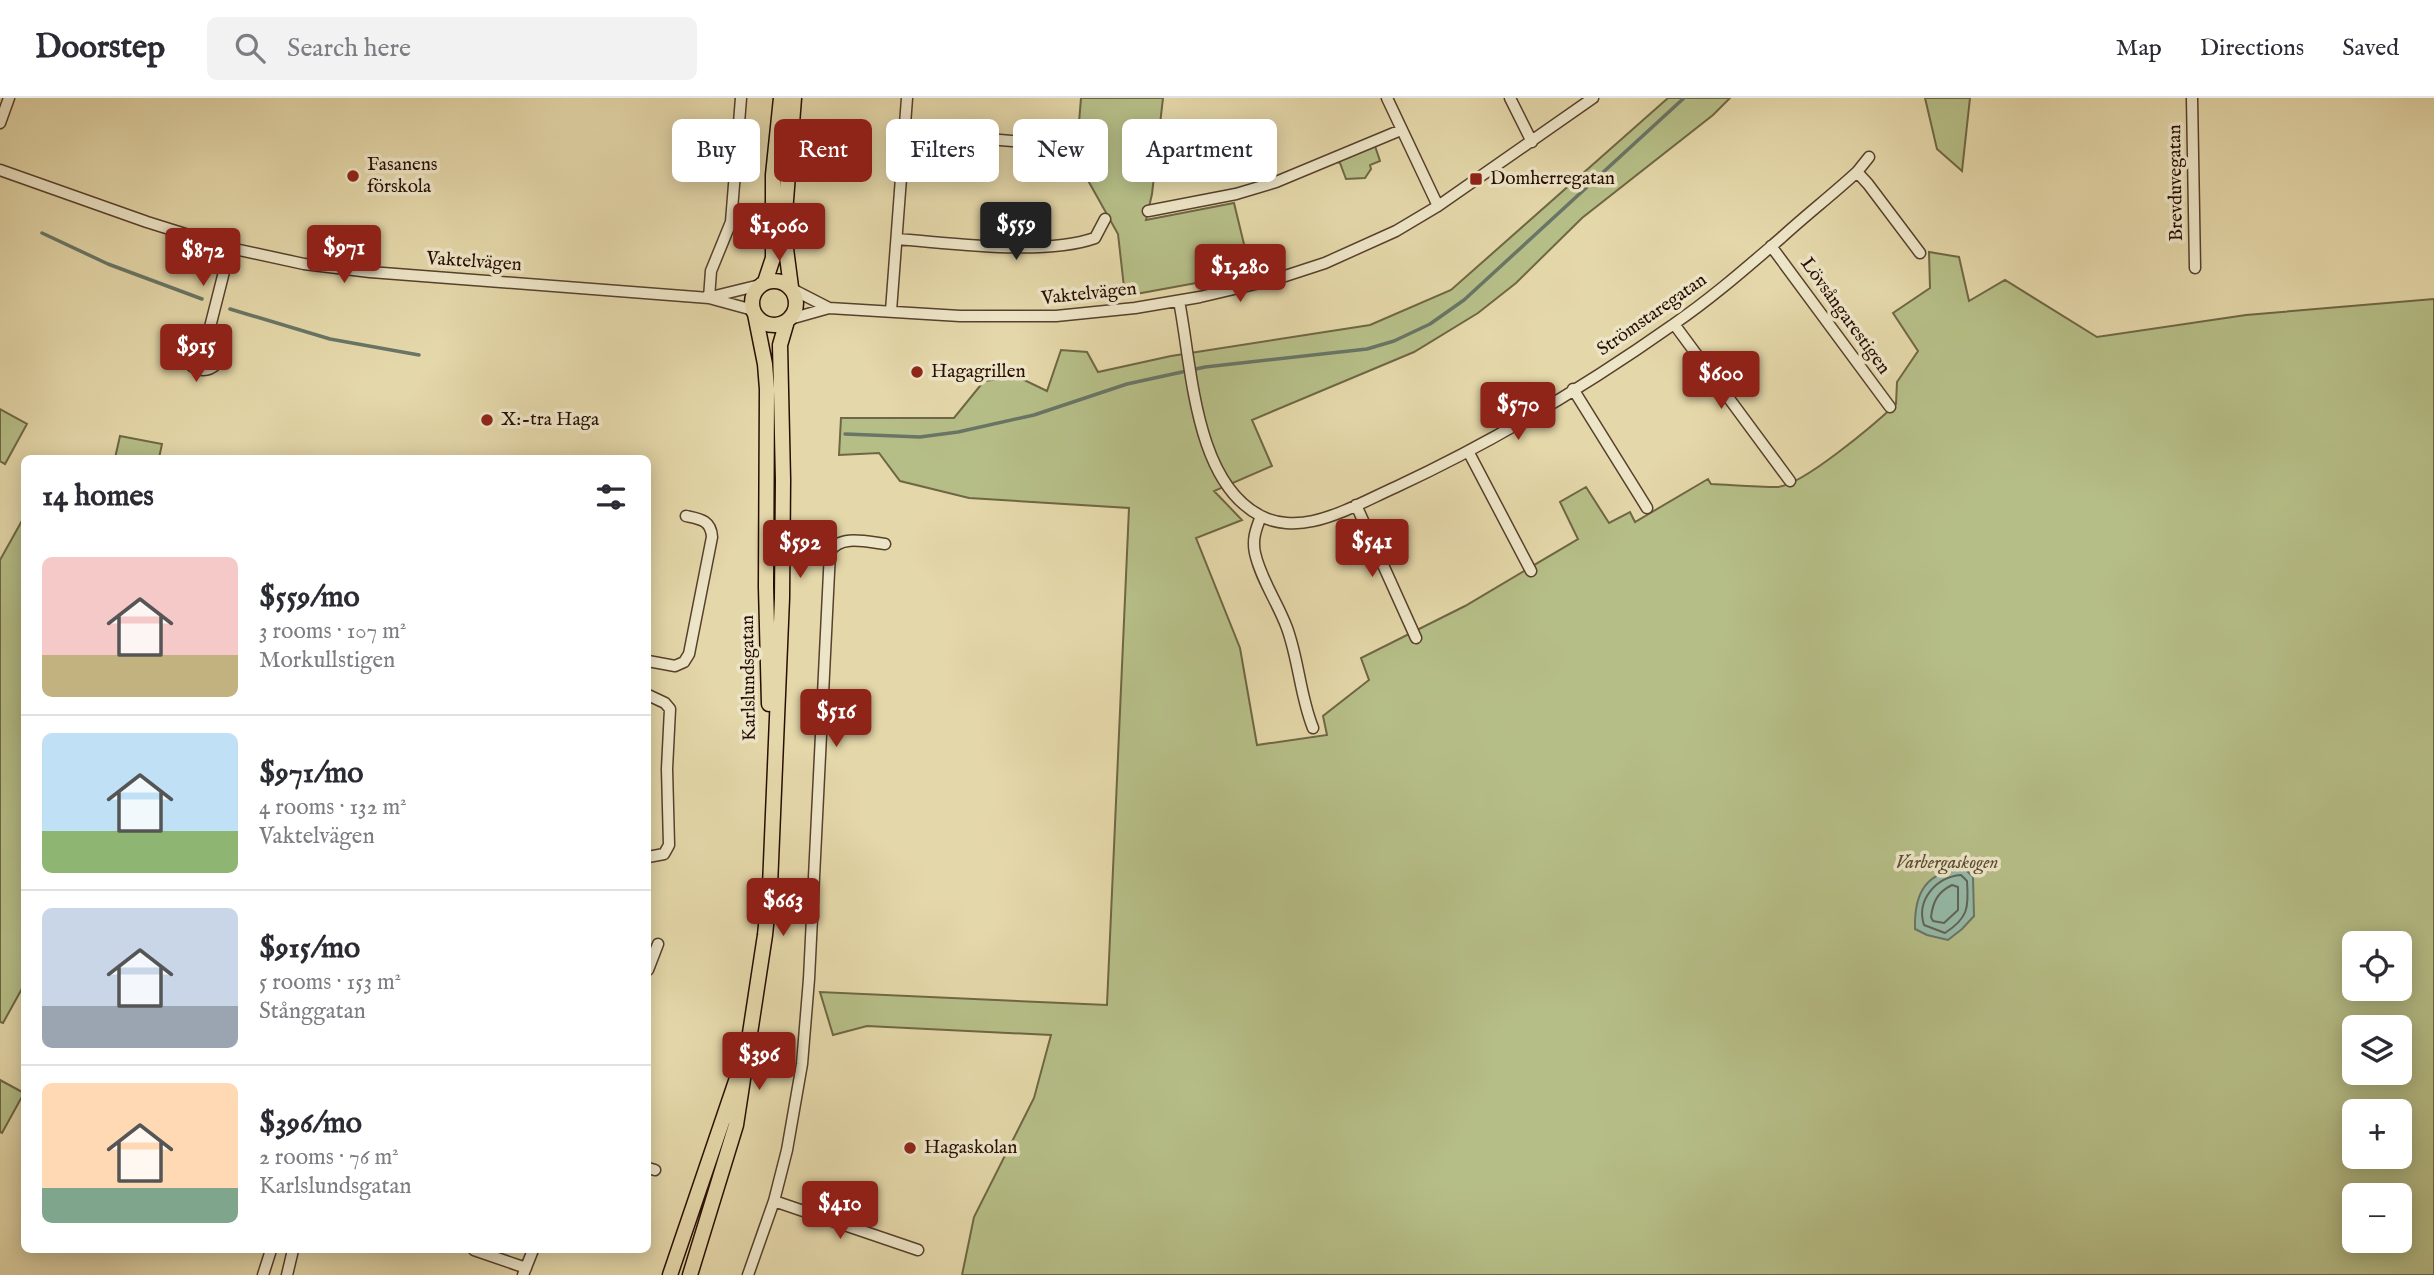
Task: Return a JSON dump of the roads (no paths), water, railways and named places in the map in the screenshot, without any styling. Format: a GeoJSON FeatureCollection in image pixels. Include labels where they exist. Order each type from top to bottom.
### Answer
{"type":"FeatureCollection","features":[{"type":"Feature","properties":{"kind":"main road"},"geometry":{"type":"LineString","coordinates":[[781,98],[773,175],[773,258],[763,284],[752,299],[754,312],[761,321],[770,325],[779,325],[789,320],[797,306],[785,242],[793,98]]}},
{"type":"Feature","properties":{"kind":"main road"},"geometry":{"type":"LineString","coordinates":[[763,284],[779,280],[792,288]]}},
{"type":"Feature","properties":{"kind":"main road","name":"Karlslundsgatan"},"geometry":{"type":"LineString","coordinates":[[754,312],[765,364],[767,389],[766,587],[772,832]]}},
{"type":"Feature","properties":{"kind":"main road","name":"Karlslundsgatan"},"geometry":{"type":"LineString","coordinates":[[690,1275],[729,1153],[741,1098],[765,935],[772,832],[783,537],[780,345],[789,320]]}},
{"type":"Feature","properties":{"kind":"main road","name":"Karlslundsgatan"},"geometry":{"type":"LineString","coordinates":[[670,1275],[750,1040]]}},
{"type":"Feature","properties":{"kind":"street"},"geometry":{"type":"LineString","coordinates":[[0,123],[9,98]]}},
{"type":"Feature","properties":{"kind":"street"},"geometry":{"type":"LineString","coordinates":[[709,298],[711,271],[717,252],[729,230],[733,212],[741,98]]}},
{"type":"Feature","properties":{"kind":"street"},"geometry":{"type":"LineString","coordinates":[[905,119],[907,98]]}},
{"type":"Feature","properties":{"kind":"street"},"geometry":{"type":"LineString","coordinates":[[1387,98],[1438,206]]}},
{"type":"Feature","properties":{"kind":"street"},"geometry":{"type":"LineString","coordinates":[[1510,98],[1532,142]]}},
{"type":"Feature","properties":{"kind":"street","name":"Vaktelvägen"},"geometry":{"type":"LineString","coordinates":[[789,320],[829,308],[1033,317],[1093,313],[1179,301],[1265,282],[1325,263],[1378,241],[1438,206],[1593,98]]}},
{"type":"Feature","properties":{"kind":"street","name":"Brevduvegatan"},"geometry":{"type":"LineString","coordinates":[[2192,98],[2195,268]]}},
{"type":"Feature","properties":{"kind":"street"},"geometry":{"type":"LineString","coordinates":[[1148,211],[1236,194],[1276,182],[1401,130]]}},
{"type":"Feature","properties":{"kind":"street","name":"Strömstaregatan"},"geometry":{"type":"LineString","coordinates":[[1179,301],[1203,429],[1218,470],[1238,500],[1261,516],[1299,523],[1314,521],[1356,505],[1468,451],[1550,405],[1674,324],[1857,173],[1869,157]]}},
{"type":"Feature","properties":{"kind":"street","name":"Vaktelvägen"},"geometry":{"type":"LineString","coordinates":[[0,170],[230,248],[304,264],[370,272],[709,298],[754,312]]}},
{"type":"Feature","properties":{"kind":"street"},"geometry":{"type":"LineString","coordinates":[[1857,173],[1920,253]]}},
{"type":"Feature","properties":{"kind":"street"},"geometry":{"type":"LineString","coordinates":[[891,311],[901,182]]}},
{"type":"Feature","properties":{"kind":"street"},"geometry":{"type":"LineString","coordinates":[[897,239],[1004,246],[1078,244],[1095,238],[1105,219]]}},
{"type":"Feature","properties":{"kind":"street","name":"Lövsångarestigen"},"geometry":{"type":"LineString","coordinates":[[1771,246],[1890,407]]}},
{"type":"Feature","properties":{"kind":"street"},"geometry":{"type":"LineString","coordinates":[[208,335],[230,248]]}},
{"type":"Feature","properties":{"kind":"street","name":"Vaktelvägen"},"geometry":{"type":"LineString","coordinates":[[709,298],[763,284]]}},
{"type":"Feature","properties":{"kind":"street","name":"Vaktelvägen"},"geometry":{"type":"LineString","coordinates":[[792,288],[829,308]]}},
{"type":"Feature","properties":{"kind":"street"},"geometry":{"type":"LineString","coordinates":[[1674,324],[1686,336],[1790,481]]}},
{"type":"Feature","properties":{"kind":"street"},"geometry":{"type":"LineString","coordinates":[[1573,389],[1647,508]]}},
{"type":"Feature","properties":{"kind":"street"},"geometry":{"type":"LineString","coordinates":[[1468,451],[1531,571]]}},
{"type":"Feature","properties":{"kind":"street"},"geometry":{"type":"LineString","coordinates":[[1356,505],[1416,638]]}},
{"type":"Feature","properties":{"kind":"street"},"geometry":{"type":"LineString","coordinates":[[651,662],[676,666],[684,662],[688,654],[712,528],[707,522],[686,516]]}},
{"type":"Feature","properties":{"kind":"street"},"geometry":{"type":"LineString","coordinates":[[1261,516],[1254,536],[1255,554],[1288,631],[1305,707],[1313,728]]}},
{"type":"Feature","properties":{"kind":"street"},"geometry":{"type":"LineString","coordinates":[[748,1275],[774,1201],[787,1150],[805,1036],[828,561],[833,546],[840,542],[885,544]]}},
{"type":"Feature","properties":{"kind":"street"},"geometry":{"type":"LineString","coordinates":[[651,696],[665,703],[670,709],[671,718],[667,769],[670,845],[664,854],[651,856]]}},
{"type":"Feature","properties":{"kind":"street"},"geometry":{"type":"LineString","coordinates":[[651,962],[658,944]]}},
{"type":"Feature","properties":{"kind":"street"},"geometry":{"type":"LineString","coordinates":[[774,1201],[918,1250]]}},
{"type":"Feature","properties":{"kind":"street"},"geometry":{"type":"LineString","coordinates":[[263,1275],[270,1253]]}},
{"type":"Feature","properties":{"kind":"street"},"geometry":{"type":"LineString","coordinates":[[287,1275],[292,1253]]}},
{"type":"Feature","properties":{"kind":"street"},"geometry":{"type":"LineString","coordinates":[[481,1253],[525,1271],[532,1253]]}},
{"type":"Feature","properties":{"kind":"water"},"geometry":{"type":"Polygon","coordinates":[[[1964,868],[1973,877],[1974,916],[1948,940],[1915,929],[1917,904],[1925,886],[1940,874],[1964,868]]]}},
{"type":"Feature","properties":{"kind":"waterway"},"geometry":{"type":"LineString","coordinates":[[845,434],[920,437],[958,432],[1034,415],[1127,384],[1205,367],[1367,349],[1394,341],[1430,324],[1464,300],[1684,98]]}},
{"type":"Feature","properties":{"kind":"waterway"},"geometry":{"type":"LineString","coordinates":[[42,233],[108,264],[202,299]]}},
{"type":"Feature","properties":{"kind":"waterway"},"geometry":{"type":"LineString","coordinates":[[230,309],[330,339],[419,355]]}},
{"type":"Feature","properties":{"kind":"place","name":"Fasanens förskola"},"geometry":{"type":"Point","coordinates":[353,176]}},
{"type":"Feature","properties":{"kind":"place","name":"Domherregatan"},"geometry":{"type":"Point","coordinates":[1476,179]}},
{"type":"Feature","properties":{"kind":"place","name":"Hagagrillen"},"geometry":{"type":"Point","coordinates":[917,372]}},
{"type":"Feature","properties":{"kind":"place","name":"X:-tra Haga"},"geometry":{"type":"Point","coordinates":[487,420]}},
{"type":"Feature","properties":{"kind":"place","name":"Hagaskolan"},"geometry":{"type":"Point","coordinates":[910,1148]}},
{"type":"Feature","properties":{"kind":"park label","name":"Varbergaskogen"},"geometry":{"type":"Point","coordinates":[1947,863]}}]}
